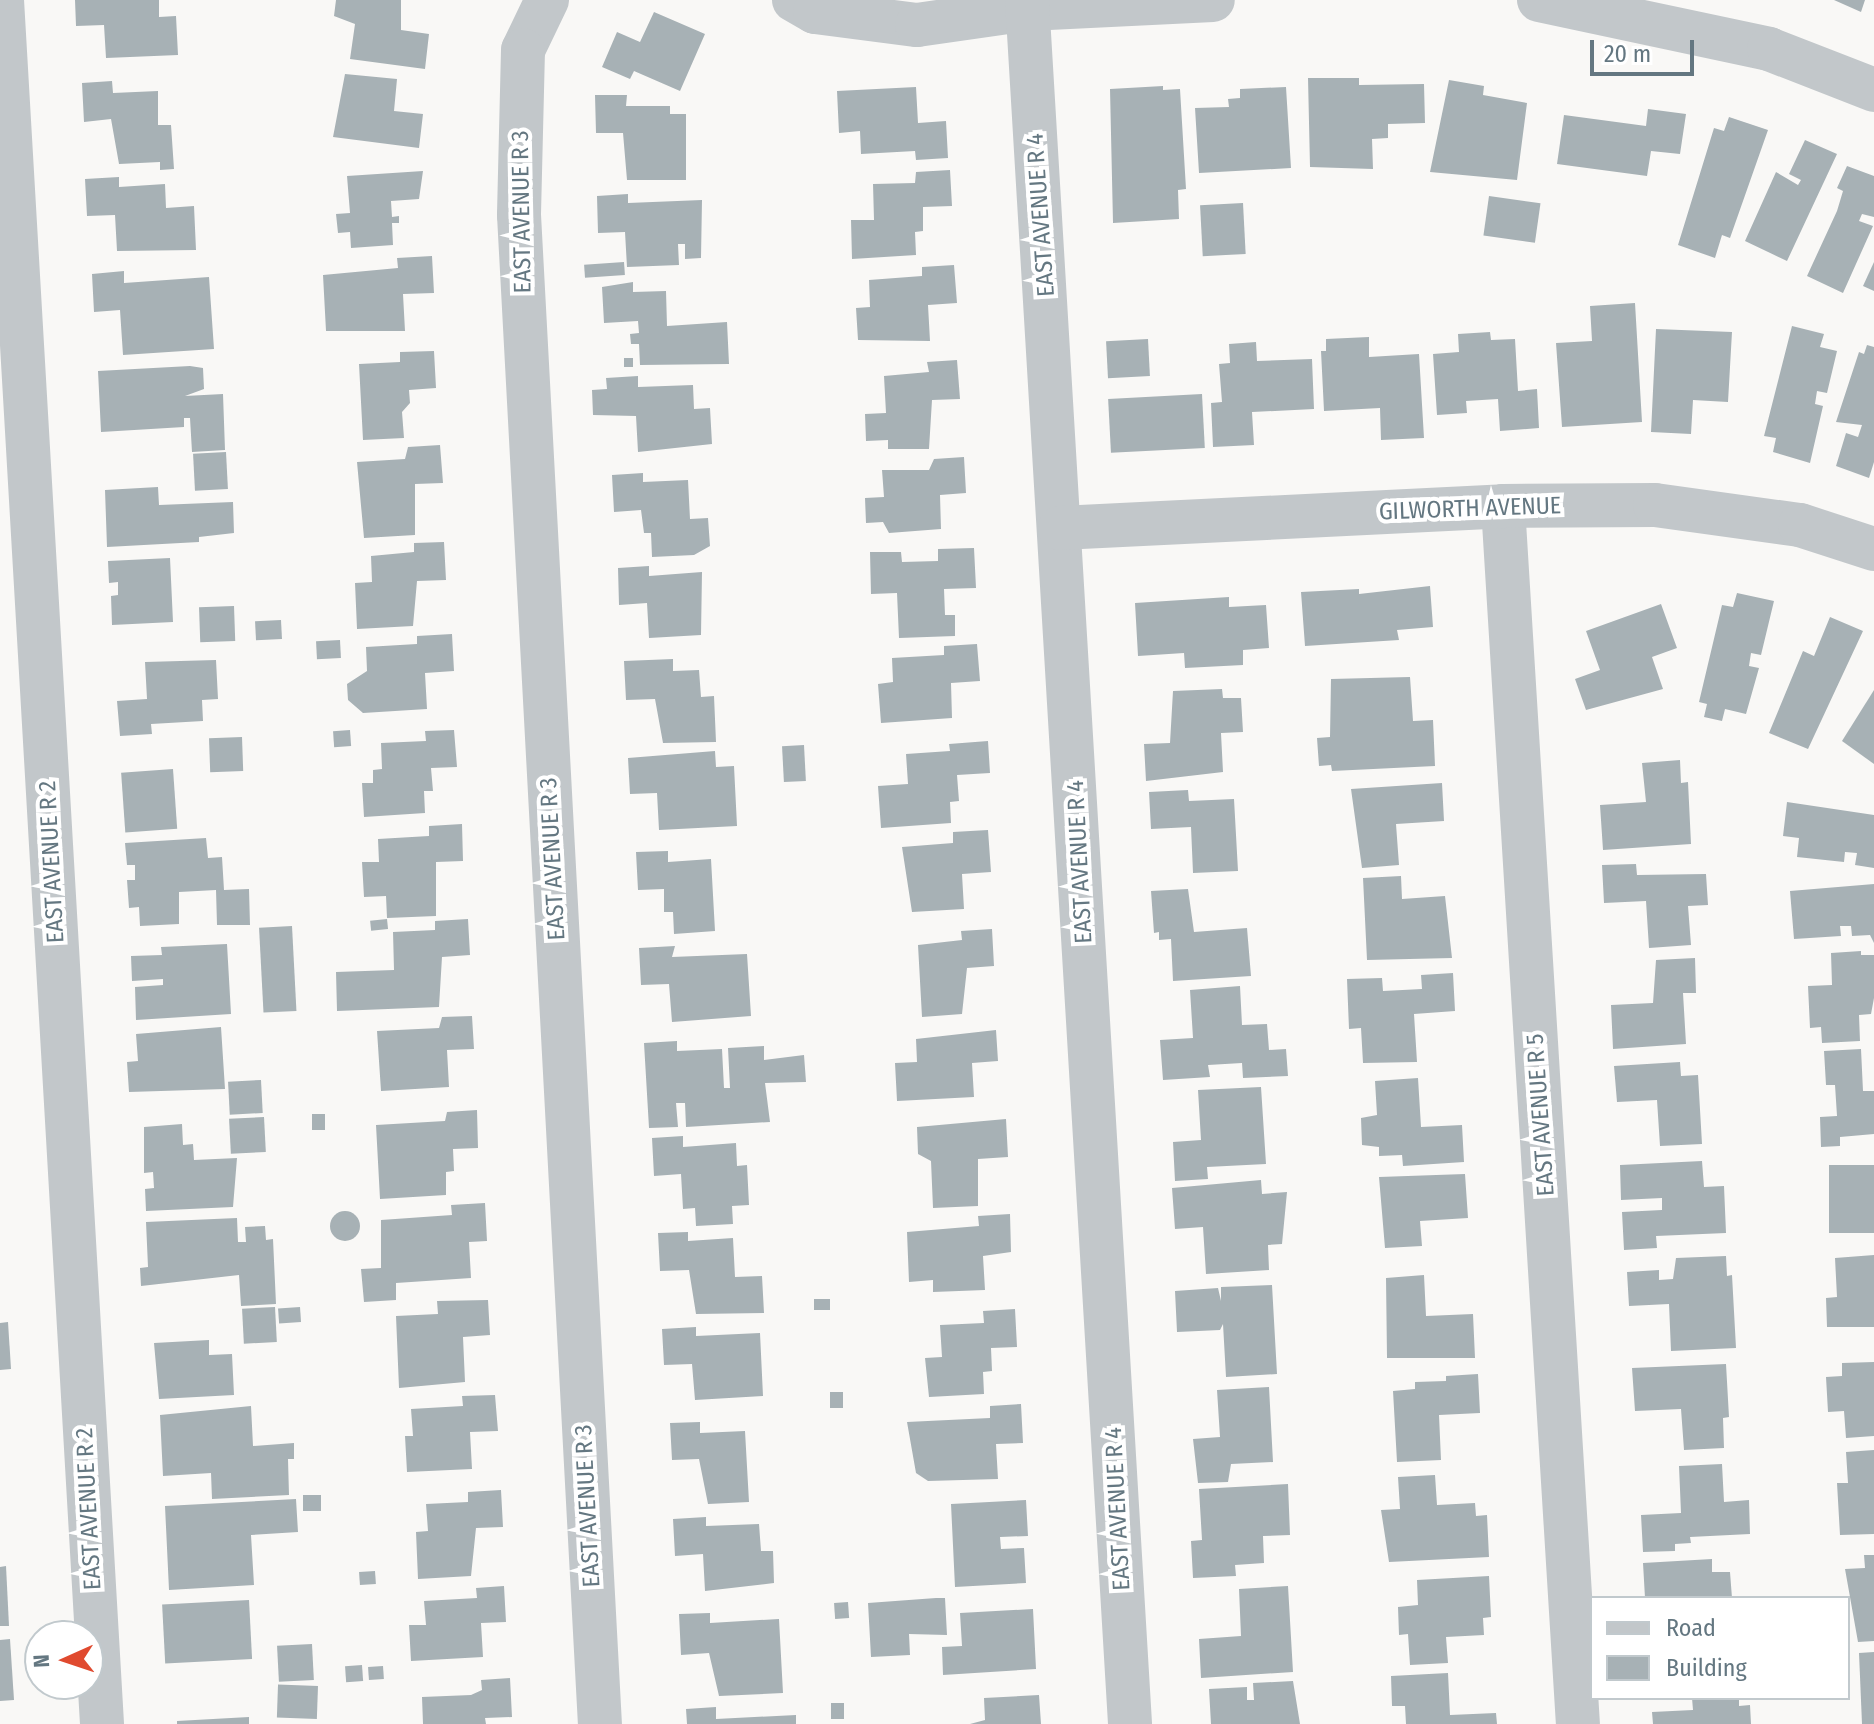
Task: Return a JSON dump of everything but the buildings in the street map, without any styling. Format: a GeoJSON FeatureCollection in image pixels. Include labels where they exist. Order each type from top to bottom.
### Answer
{"type":"FeatureCollection","features":[{"type":"Feature","properties":{"kind":"street","name":"EAST AVENUE R 2"},"geometry":{"type":"LineString","coordinates":[[2,0],[102,1724]]}},
{"type":"Feature","properties":{"kind":"street","name":"EAST AVENUE R 3"},"geometry":{"type":"LineString","coordinates":[[547,0],[523,50],[519,215],[600,1724]]}},
{"type":"Feature","properties":{"kind":"street"},"geometry":{"type":"LineString","coordinates":[[794,0],[815,12],[917,25],[1028,5],[1213,0]]}},
{"type":"Feature","properties":{"kind":"street"},"geometry":{"type":"LineString","coordinates":[[1539,0],[1769,49],[1874,90]]}},
{"type":"Feature","properties":{"kind":"street","name":"EAST AVENUE R 4"},"geometry":{"type":"LineString","coordinates":[[1028,5],[1130,1724]]}},
{"type":"Feature","properties":{"kind":"street","name":"GILWORTH AVENUE"},"geometry":{"type":"LineString","coordinates":[[1060,528],[1503,506],[1655,505],[1800,525],[1874,549]]}},
{"type":"Feature","properties":{"kind":"street","name":"EAST AVENUE R 5"},"geometry":{"type":"LineString","coordinates":[[1503,506],[1578,1724]]}}]}
